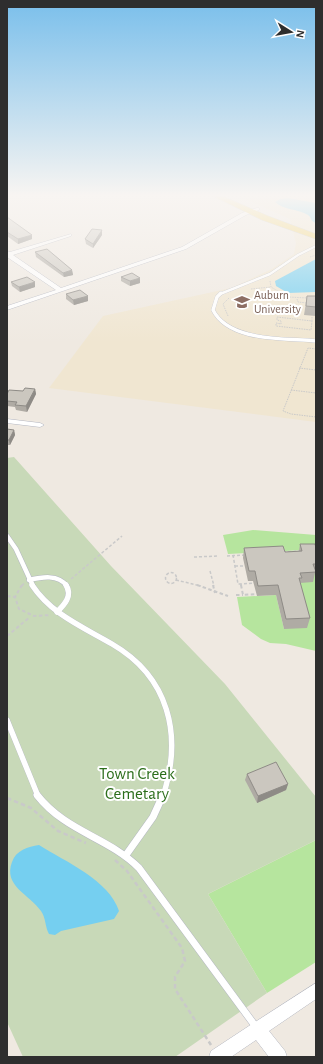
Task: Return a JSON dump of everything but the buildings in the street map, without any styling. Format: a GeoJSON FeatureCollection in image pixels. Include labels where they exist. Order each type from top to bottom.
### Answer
{"type":"FeatureCollection","features":[{"type":"Feature","properties":{"kind":"street"},"geometry":{"type":"LineString","coordinates":[[8,254],[43,244]]}},
{"type":"Feature","properties":{"kind":"street"},"geometry":{"type":"LineString","coordinates":[[7,308],[184,248],[192,244]]}},
{"type":"Feature","properties":{"kind":"street"},"geometry":{"type":"LineString","coordinates":[[8,254],[60,290]]}},
{"type":"Feature","properties":{"kind":"street"},"geometry":{"type":"LineString","coordinates":[[7,421],[40,425]]}},
{"type":"Feature","properties":{"kind":"street"},"geometry":{"type":"LineString","coordinates":[[218,1057],[316,990]]}},
{"type":"Feature","properties":{"kind":"street"},"geometry":{"type":"LineString","coordinates":[[257,1029],[279,1057]]}},
{"type":"Feature","properties":{"kind":"lane"},"geometry":{"type":"LineString","coordinates":[[316,246],[298,255],[270,274],[222,292],[217,298],[213,310],[222,323],[239,331],[257,335],[316,341]]}},
{"type":"Feature","properties":{"kind":"lane"},"geometry":{"type":"LineString","coordinates":[[7,536],[18,553],[29,580],[37,593],[57,612],[133,657],[145,668],[164,698],[170,720],[174,745],[168,778],[160,806],[126,855]]}},
{"type":"Feature","properties":{"kind":"lane"},"geometry":{"type":"LineString","coordinates":[[29,580],[46,575],[55,577],[66,584],[69,592],[68,600],[64,607],[57,612]]}},
{"type":"Feature","properties":{"kind":"lane"},"geometry":{"type":"LineString","coordinates":[[7,720],[36,794],[47,808],[62,820],[126,855],[139,868],[257,1029]]}},
{"type":"Feature","properties":{"kind":"path"},"geometry":{"type":"LineString","coordinates":[[247,290],[270,287],[281,295],[297,298],[310,298]]}},
{"type":"Feature","properties":{"kind":"path"},"geometry":{"type":"LineString","coordinates":[[230,296],[223,304],[224,310],[233,321]]}},
{"type":"Feature","properties":{"kind":"path"},"geometry":{"type":"LineString","coordinates":[[297,298],[298,302],[312,304]]}},
{"type":"Feature","properties":{"kind":"path"},"geometry":{"type":"LineString","coordinates":[[312,316],[312,321],[311,325],[311,330],[276,326],[276,323],[281,324],[281,321],[277,320],[277,317],[312,321]]}},
{"type":"Feature","properties":{"kind":"path"},"geometry":{"type":"LineString","coordinates":[[311,325],[316,326]]}},
{"type":"Feature","properties":{"kind":"path"},"geometry":{"type":"LineString","coordinates":[[316,349],[308,348],[283,411],[291,414],[316,417]]}},
{"type":"Feature","properties":{"kind":"path"},"geometry":{"type":"LineString","coordinates":[[299,368],[316,370]]}},
{"type":"Feature","properties":{"kind":"path"},"geometry":{"type":"LineString","coordinates":[[291,390],[316,393]]}},
{"type":"Feature","properties":{"kind":"path"},"geometry":{"type":"LineString","coordinates":[[66,584],[122,536]]}},
{"type":"Feature","properties":{"kind":"path"},"geometry":{"type":"LineString","coordinates":[[280,553],[303,551]]}},
{"type":"Feature","properties":{"kind":"path"},"geometry":{"type":"LineString","coordinates":[[227,556],[248,554]]}},
{"type":"Feature","properties":{"kind":"path"},"geometry":{"type":"LineString","coordinates":[[233,555],[238,584],[241,584],[243,595]]}},
{"type":"Feature","properties":{"kind":"path"},"geometry":{"type":"LineString","coordinates":[[194,557],[219,556]]}},
{"type":"Feature","properties":{"kind":"path"},"geometry":{"type":"LineString","coordinates":[[235,566],[245,566]]}},
{"type":"Feature","properties":{"kind":"path"},"geometry":{"type":"LineString","coordinates":[[210,571],[215,593]]}},
{"type":"Feature","properties":{"kind":"path"},"geometry":{"type":"LineString","coordinates":[[176,580],[177,576],[172,573],[168,573],[164,577],[168,582],[172,583],[176,580],[203,587],[215,593],[228,596]]}},
{"type":"Feature","properties":{"kind":"path"},"geometry":{"type":"LineString","coordinates":[[29,580],[22,585],[15,597],[19,609],[31,616],[48,616],[57,612]]}},
{"type":"Feature","properties":{"kind":"path"},"geometry":{"type":"LineString","coordinates":[[241,584],[254,583]]}},
{"type":"Feature","properties":{"kind":"path"},"geometry":{"type":"LineString","coordinates":[[236,595],[256,594]]}},
{"type":"Feature","properties":{"kind":"path"},"geometry":{"type":"LineString","coordinates":[[7,596],[15,597]]}},
{"type":"Feature","properties":{"kind":"path"},"geometry":{"type":"LineString","coordinates":[[7,636],[31,616]]}},
{"type":"Feature","properties":{"kind":"path"},"geometry":{"type":"LineString","coordinates":[[7,798],[31,808],[58,831],[91,846]]}},
{"type":"Feature","properties":{"kind":"path"},"geometry":{"type":"LineString","coordinates":[[111,857],[127,871],[182,948],[185,961],[177,972],[174,983],[178,995],[202,1029],[218,1057]]}},
{"type":"Feature","properties":{"kind":"shaded area","name":"Auburn University"},"geometry":{"type":"Polygon","coordinates":[[[296,244],[316,244],[316,422],[49,388],[103,316],[231,288],[272,269],[294,254],[296,244]]]}},
{"type":"Feature","properties":{"kind":"green space","name":"Town Creek Cemetary"},"geometry":{"type":"Polygon","coordinates":[[[14,457],[111,566],[225,684],[316,797],[316,840],[208,894],[267,993],[175,1057],[23,1057],[7,1022],[7,458],[14,457]]]}},
{"type":"Feature","properties":{"kind":"green space"},"geometry":{"type":"Polygon","coordinates":[[[253,530],[316,535],[316,552],[304,550],[228,554],[223,535],[253,530]]]}},
{"type":"Feature","properties":{"kind":"green space"},"geometry":{"type":"Polygon","coordinates":[[[311,573],[316,573],[316,651],[286,644],[270,643],[261,639],[242,625],[237,597],[276,595],[284,629],[298,583],[311,573]]]}},
{"type":"Feature","properties":{"kind":"green space"},"geometry":{"type":"Polygon","coordinates":[[[316,840],[316,962],[267,993],[208,894],[316,840]]]}},
{"type":"Feature","properties":{"kind":"water"},"geometry":{"type":"Polygon","coordinates":[[[316,259],[316,292],[288,293],[276,286],[275,281],[316,259]]]}},
{"type":"Feature","properties":{"kind":"water"},"geometry":{"type":"Polygon","coordinates":[[[39,845],[74,865],[106,890],[114,900],[119,911],[114,919],[61,931],[55,935],[49,934],[41,911],[14,884],[10,870],[14,858],[19,852],[39,845]]]}},
{"type":"Feature","properties":{"kind":"place","name":"Auburn University"},"geometry":{"type":"Point","coordinates":[242,302]}}]}
